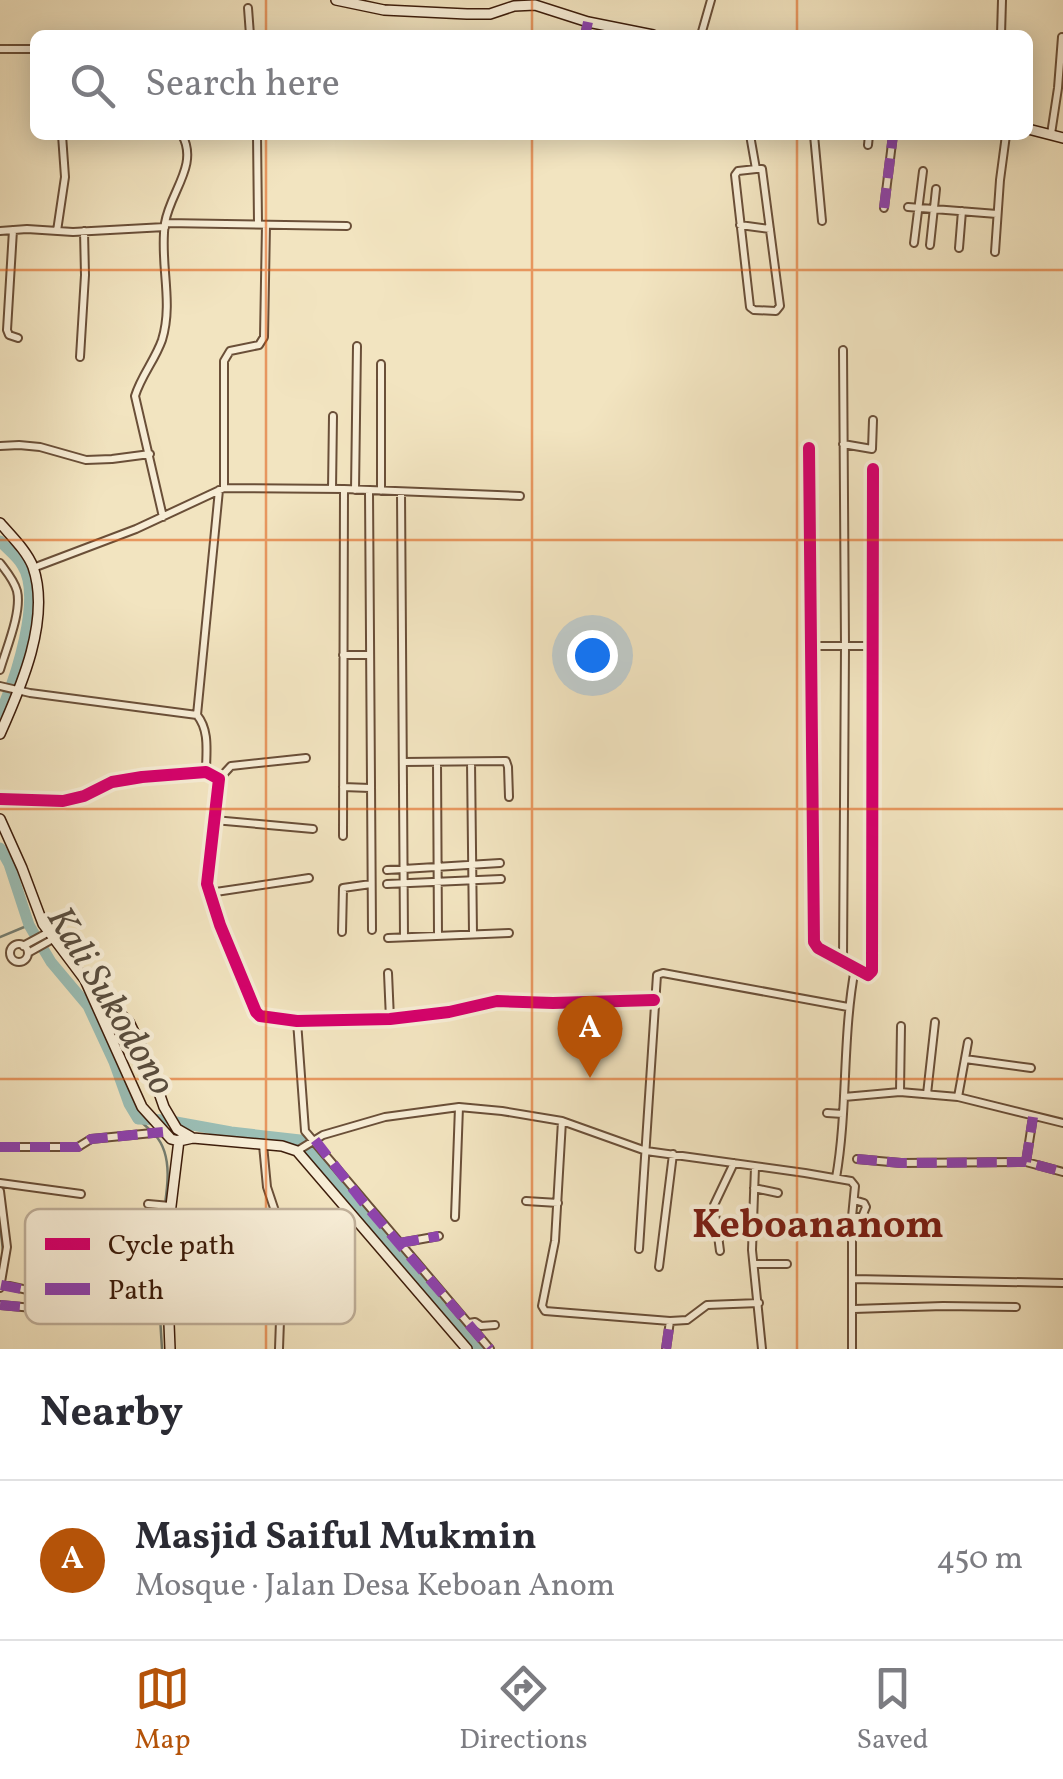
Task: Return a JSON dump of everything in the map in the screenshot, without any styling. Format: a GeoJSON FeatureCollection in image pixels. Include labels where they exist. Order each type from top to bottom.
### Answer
{"type":"FeatureCollection","features":[{"type":"Feature","properties":{"kind":"main road"},"geometry":{"type":"LineString","coordinates":[[336,0],[490,14],[523,2],[628,30]]}},
{"type":"Feature","properties":{"kind":"main road"},"geometry":{"type":"LineString","coordinates":[[1033,130],[1063,138]]}},
{"type":"Feature","properties":{"kind":"main road"},"geometry":{"type":"LineString","coordinates":[[0,523],[28,557],[39,600],[39,615],[17,691],[0,734]]}},
{"type":"Feature","properties":{"kind":"main road"},"geometry":{"type":"LineString","coordinates":[[1,824],[49,937],[84,980],[122,1013],[137,1037],[178,1133],[166,1209]]}},
{"type":"Feature","properties":{"kind":"main road"},"geometry":{"type":"LineString","coordinates":[[84,980],[132,1090],[157,1131],[171,1139],[178,1133]]}},
{"type":"Feature","properties":{"kind":"main road"},"geometry":{"type":"LineString","coordinates":[[99,1008],[110,1003]]}},
{"type":"Feature","properties":{"kind":"main road"},"geometry":{"type":"LineString","coordinates":[[149,1116],[165,1108]]}},
{"type":"Feature","properties":{"kind":"main road"},"geometry":{"type":"LineString","coordinates":[[178,1133],[194,1138],[305,1146],[411,1270],[468,1349]]}},
{"type":"Feature","properties":{"kind":"main road"},"geometry":{"type":"LineString","coordinates":[[168,1324],[170,1349]]}},
{"type":"Feature","properties":{"kind":"street"},"geometry":{"type":"LineString","coordinates":[[702,30],[711,0]]}},
{"type":"Feature","properties":{"kind":"street"},"geometry":{"type":"LineString","coordinates":[[1001,30],[1002,0]]}},
{"type":"Feature","properties":{"kind":"street"},"geometry":{"type":"LineString","coordinates":[[248,8],[250,30]]}},
{"type":"Feature","properties":{"kind":"street"},"geometry":{"type":"LineString","coordinates":[[586,30],[588,22]]}},
{"type":"Feature","properties":{"kind":"street"},"geometry":{"type":"LineString","coordinates":[[1051,134],[1062,37]]}},
{"type":"Feature","properties":{"kind":"street"},"geometry":{"type":"LineString","coordinates":[[0,49],[30,49]]}},
{"type":"Feature","properties":{"kind":"street"},"geometry":{"type":"LineString","coordinates":[[57,231],[65,177],[62,140]]}},
{"type":"Feature","properties":{"kind":"street"},"geometry":{"type":"LineString","coordinates":[[162,517],[135,396],[156,354],[166,320],[165,225],[187,166],[184,140]]}},
{"type":"Feature","properties":{"kind":"street"},"geometry":{"type":"LineString","coordinates":[[197,714],[222,489],[224,358],[230,351],[259,345],[264,337],[257,140]]}},
{"type":"Feature","properties":{"kind":"street"},"geometry":{"type":"LineString","coordinates":[[751,140],[756,168]]}},
{"type":"Feature","properties":{"kind":"street"},"geometry":{"type":"LineString","coordinates":[[814,140],[822,221]]}},
{"type":"Feature","properties":{"kind":"street"},"geometry":{"type":"LineString","coordinates":[[868,140],[868,145]]}},
{"type":"Feature","properties":{"kind":"street"},"geometry":{"type":"LineString","coordinates":[[884,208],[892,140]]}},
{"type":"Feature","properties":{"kind":"street"},"geometry":{"type":"LineString","coordinates":[[994,252],[1005,140]]}},
{"type":"Feature","properties":{"kind":"street"},"geometry":{"type":"LineString","coordinates":[[756,168],[762,169],[780,309],[776,311],[750,308],[736,174],[756,168]]}},
{"type":"Feature","properties":{"kind":"street"},"geometry":{"type":"LineString","coordinates":[[914,243],[923,170]]}},
{"type":"Feature","properties":{"kind":"street"},"geometry":{"type":"LineString","coordinates":[[930,245],[936,189]]}},
{"type":"Feature","properties":{"kind":"street"},"geometry":{"type":"LineString","coordinates":[[908,207],[997,214]]}},
{"type":"Feature","properties":{"kind":"street"},"geometry":{"type":"LineString","coordinates":[[959,248],[962,211]]}},
{"type":"Feature","properties":{"kind":"street"},"geometry":{"type":"LineString","coordinates":[[740,224],[770,229]]}},
{"type":"Feature","properties":{"kind":"street"},"geometry":{"type":"LineString","coordinates":[[0,231],[84,231],[165,225],[347,226]]}},
{"type":"Feature","properties":{"kind":"street"},"geometry":{"type":"LineString","coordinates":[[13,230],[7,330],[18,338]]}},
{"type":"Feature","properties":{"kind":"street"},"geometry":{"type":"LineString","coordinates":[[80,357],[84,231]]}},
{"type":"Feature","properties":{"kind":"street"},"geometry":{"type":"LineString","coordinates":[[356,490],[357,346]]}},
{"type":"Feature","properties":{"kind":"street"},"geometry":{"type":"LineString","coordinates":[[843,350],[843,960]]}},
{"type":"Feature","properties":{"kind":"street"},"geometry":{"type":"LineString","coordinates":[[381,364],[381,491]]}},
{"type":"Feature","properties":{"kind":"street"},"geometry":{"type":"LineString","coordinates":[[332,487],[333,416]]}},
{"type":"Feature","properties":{"kind":"street"},"geometry":{"type":"LineString","coordinates":[[843,447],[872,449],[873,420]]}},
{"type":"Feature","properties":{"kind":"street"},"geometry":{"type":"LineString","coordinates":[[0,446],[40,447],[86,460],[150,454]]}},
{"type":"Feature","properties":{"kind":"street"},"geometry":{"type":"LineString","coordinates":[[809,448],[814,942],[818,948],[868,975],[872,971],[872,469]]}},
{"type":"Feature","properties":{"kind":"street"},"geometry":{"type":"LineString","coordinates":[[33,568],[222,489],[332,487],[520,496]]}},
{"type":"Feature","properties":{"kind":"street"},"geometry":{"type":"LineString","coordinates":[[343,836],[344,490]]}},
{"type":"Feature","properties":{"kind":"street"},"geometry":{"type":"LineString","coordinates":[[369,491],[372,930]]}},
{"type":"Feature","properties":{"kind":"street"},"geometry":{"type":"LineString","coordinates":[[401,492],[404,937]]}},
{"type":"Feature","properties":{"kind":"street"},"geometry":{"type":"LineString","coordinates":[[0,563],[14,582],[18,596],[0,670]]}},
{"type":"Feature","properties":{"kind":"street"},"geometry":{"type":"LineString","coordinates":[[810,646],[873,646]]}},
{"type":"Feature","properties":{"kind":"street"},"geometry":{"type":"LineString","coordinates":[[343,655],[370,655]]}},
{"type":"Feature","properties":{"kind":"street"},"geometry":{"type":"LineString","coordinates":[[0,686],[197,714],[206,736],[206,772]]}},
{"type":"Feature","properties":{"kind":"street"},"geometry":{"type":"LineString","coordinates":[[306,758],[231,766],[219,779],[208,889],[256,1012],[297,1021],[390,1018],[497,1002],[654,1000]]}},
{"type":"Feature","properties":{"kind":"street"},"geometry":{"type":"LineString","coordinates":[[403,762],[507,762],[508,797]]}},
{"type":"Feature","properties":{"kind":"street"},"geometry":{"type":"LineString","coordinates":[[437,762],[438,935]]}},
{"type":"Feature","properties":{"kind":"street"},"geometry":{"type":"LineString","coordinates":[[471,762],[473,934]]}},
{"type":"Feature","properties":{"kind":"street"},"geometry":{"type":"LineString","coordinates":[[0,799],[63,801],[123,779],[206,772],[219,779]]}},
{"type":"Feature","properties":{"kind":"street"},"geometry":{"type":"LineString","coordinates":[[343,788],[370,788]]}},
{"type":"Feature","properties":{"kind":"street"},"geometry":{"type":"LineString","coordinates":[[214,820],[313,829]]}},
{"type":"Feature","properties":{"kind":"street"},"geometry":{"type":"LineString","coordinates":[[387,870],[500,863]]}},
{"type":"Feature","properties":{"kind":"street"},"geometry":{"type":"LineString","coordinates":[[208,889],[309,878]]}},
{"type":"Feature","properties":{"kind":"street"},"geometry":{"type":"LineString","coordinates":[[387,884],[502,879]]}},
{"type":"Feature","properties":{"kind":"street"},"geometry":{"type":"LineString","coordinates":[[342,932],[343,888],[371,884]]}},
{"type":"Feature","properties":{"kind":"street"},"geometry":{"type":"LineString","coordinates":[[388,938],[510,933]]}},
{"type":"Feature","properties":{"kind":"street"},"geometry":{"type":"LineString","coordinates":[[0,956],[16,946],[29,947],[49,937]]}},
{"type":"Feature","properties":{"kind":"street"},"geometry":{"type":"LineString","coordinates":[[0,956],[22,962],[29,947]]}},
{"type":"Feature","properties":{"kind":"street"},"geometry":{"type":"LineString","coordinates":[[12,949],[13,959]]}},
{"type":"Feature","properties":{"kind":"street"},"geometry":{"type":"LineString","coordinates":[[836,1178],[848,1006],[855,968]]}},
{"type":"Feature","properties":{"kind":"street"},"geometry":{"type":"LineString","coordinates":[[388,973],[390,1018]]}},
{"type":"Feature","properties":{"kind":"street"},"geometry":{"type":"LineString","coordinates":[[638,1249],[654,1000],[660,973],[848,1006]]}},
{"type":"Feature","properties":{"kind":"street"},"geometry":{"type":"LineString","coordinates":[[297,1021],[305,1146],[398,1243],[411,1270],[469,1323],[490,1349]]}},
{"type":"Feature","properties":{"kind":"street"},"geometry":{"type":"LineString","coordinates":[[927,1094],[935,1022]]}},
{"type":"Feature","properties":{"kind":"street"},"geometry":{"type":"LineString","coordinates":[[900,1092],[901,1026]]}},
{"type":"Feature","properties":{"kind":"street"},"geometry":{"type":"LineString","coordinates":[[958,1098],[968,1042]]}},
{"type":"Feature","properties":{"kind":"street"},"geometry":{"type":"LineString","coordinates":[[965,1058],[1031,1068]]}},
{"type":"Feature","properties":{"kind":"street"},"geometry":{"type":"LineString","coordinates":[[844,1096],[927,1094],[1063,1123]]}},
{"type":"Feature","properties":{"kind":"street"},"geometry":{"type":"LineString","coordinates":[[305,1146],[323,1135],[386,1117],[459,1107],[562,1121],[646,1152],[853,1183],[852,1349]]}},
{"type":"Feature","properties":{"kind":"street"},"geometry":{"type":"LineString","coordinates":[[456,1217],[459,1107]]}},
{"type":"Feature","properties":{"kind":"street"},"geometry":{"type":"LineString","coordinates":[[827,1112],[843,1114]]}},
{"type":"Feature","properties":{"kind":"street"},"geometry":{"type":"LineString","coordinates":[[1026,1162],[1033,1117]]}},
{"type":"Feature","properties":{"kind":"street"},"geometry":{"type":"LineString","coordinates":[[562,1121],[555,1241],[542,1306],[545,1311],[670,1321],[687,1320],[707,1306],[759,1302]]}},
{"type":"Feature","properties":{"kind":"street"},"geometry":{"type":"LineString","coordinates":[[0,1147],[78,1147],[92,1139],[157,1131]]}},
{"type":"Feature","properties":{"kind":"street"},"geometry":{"type":"LineString","coordinates":[[262,1144],[267,1187],[274,1209]]}},
{"type":"Feature","properties":{"kind":"street"},"geometry":{"type":"LineString","coordinates":[[659,1266],[673,1154]]}},
{"type":"Feature","properties":{"kind":"street"},"geometry":{"type":"LineString","coordinates":[[856,1160],[1026,1162],[1063,1172]]}},
{"type":"Feature","properties":{"kind":"street"},"geometry":{"type":"LineString","coordinates":[[720,1250],[714,1205],[734,1164]]}},
{"type":"Feature","properties":{"kind":"street"},"geometry":{"type":"LineString","coordinates":[[755,1167],[754,1264],[762,1349]]}},
{"type":"Feature","properties":{"kind":"street"},"geometry":{"type":"LineString","coordinates":[[0,1183],[81,1194]]}},
{"type":"Feature","properties":{"kind":"street"},"geometry":{"type":"LineString","coordinates":[[754,1188],[778,1193]]}},
{"type":"Feature","properties":{"kind":"street"},"geometry":{"type":"LineString","coordinates":[[0,1191],[7,1246],[0,1286],[25,1290]]}},
{"type":"Feature","properties":{"kind":"street"},"geometry":{"type":"LineString","coordinates":[[852,1217],[862,1217],[866,1207],[854,1200]]}},
{"type":"Feature","properties":{"kind":"street"},"geometry":{"type":"LineString","coordinates":[[526,1201],[558,1202]]}},
{"type":"Feature","properties":{"kind":"street"},"geometry":{"type":"LineString","coordinates":[[148,1204],[166,1206]]}},
{"type":"Feature","properties":{"kind":"street"},"geometry":{"type":"LineString","coordinates":[[806,1228],[852,1236]]}},
{"type":"Feature","properties":{"kind":"street"},"geometry":{"type":"LineString","coordinates":[[398,1243],[438,1236]]}},
{"type":"Feature","properties":{"kind":"street"},"geometry":{"type":"LineString","coordinates":[[754,1264],[787,1264]]}},
{"type":"Feature","properties":{"kind":"street"},"geometry":{"type":"LineString","coordinates":[[853,1279],[1063,1283]]}},
{"type":"Feature","properties":{"kind":"street"},"geometry":{"type":"LineString","coordinates":[[0,1304],[25,1307]]}},
{"type":"Feature","properties":{"kind":"street"},"geometry":{"type":"LineString","coordinates":[[854,1309],[1016,1308]]}},
{"type":"Feature","properties":{"kind":"street"},"geometry":{"type":"LineString","coordinates":[[666,1349],[670,1321]]}},
{"type":"Feature","properties":{"kind":"street"},"geometry":{"type":"LineString","coordinates":[[469,1323],[496,1326]]}},
{"type":"Feature","properties":{"kind":"street"},"geometry":{"type":"LineString","coordinates":[[279,1349],[280,1324]]}},
{"type":"Feature","properties":{"kind":"waterway","name":"Kali Sukodono"},"geometry":{"type":"LineString","coordinates":[[0,541],[22,565],[30,597],[19,660],[0,713]]}},
{"type":"Feature","properties":{"kind":"waterway","name":"Kali Sukodono"},"geometry":{"type":"LineString","coordinates":[[0,848],[29,925],[51,962],[88,1006],[138,1119],[300,1140],[478,1349]]}},
{"type":"Feature","properties":{"kind":"waterway"},"geometry":{"type":"LineString","coordinates":[[0,937],[29,925]]}},
{"type":"Feature","properties":{"kind":"waterway"},"geometry":{"type":"LineString","coordinates":[[138,1119],[149,1129]]}},
{"type":"Feature","properties":{"kind":"waterway"},"geometry":{"type":"LineString","coordinates":[[155,1135],[167,1161],[165,1209]]}},
{"type":"Feature","properties":{"kind":"waterway"},"geometry":{"type":"LineString","coordinates":[[0,1223],[3,1251]]}},
{"type":"Feature","properties":{"kind":"waterway"},"geometry":{"type":"LineString","coordinates":[[161,1324],[162,1349]]}},
{"type":"Feature","properties":{"kind":"marked path"},"geometry":{"type":"LineString","coordinates":[[586,30],[588,22]]}},
{"type":"Feature","properties":{"kind":"marked path"},"geometry":{"type":"LineString","coordinates":[[884,208],[892,140]]}},
{"type":"Feature","properties":{"kind":"marked path"},"geometry":{"type":"LineString","coordinates":[[1026,1162],[1033,1117]]}},
{"type":"Feature","properties":{"kind":"marked path"},"geometry":{"type":"LineString","coordinates":[[0,1147],[78,1147],[91,1139],[163,1132]]}},
{"type":"Feature","properties":{"kind":"marked path"},"geometry":{"type":"LineString","coordinates":[[315,1140],[363,1202],[490,1349]]}},
{"type":"Feature","properties":{"kind":"marked path"},"geometry":{"type":"LineString","coordinates":[[857,1159],[901,1163],[1026,1162],[1063,1172]]}},
{"type":"Feature","properties":{"kind":"marked path"},"geometry":{"type":"LineString","coordinates":[[399,1243],[439,1236]]}},
{"type":"Feature","properties":{"kind":"marked path"},"geometry":{"type":"LineString","coordinates":[[1,1285],[25,1290]]}},
{"type":"Feature","properties":{"kind":"marked path"},"geometry":{"type":"LineString","coordinates":[[0,1305],[25,1307]]}},
{"type":"Feature","properties":{"kind":"marked path"},"geometry":{"type":"LineString","coordinates":[[666,1349],[670,1321]]}},
{"type":"Feature","properties":{"kind":"cycle path"},"geometry":{"type":"LineString","coordinates":[[809,448],[814,942],[818,948],[868,975],[872,971],[873,469]]}},
{"type":"Feature","properties":{"kind":"cycle path"},"geometry":{"type":"LineString","coordinates":[[0,799],[63,801],[112,782],[142,777],[206,772],[219,779],[207,884],[220,925],[260,1016],[297,1021],[390,1019],[497,1001],[654,1000]]}},
{"type":"Feature","properties":{"kind":"place","name":"Masjid Saiful Mukmin"},"geometry":{"type":"Point","coordinates":[590,1078]}},
{"type":"Feature","properties":{"kind":"district","name":"Keboananom"},"geometry":{"type":"Point","coordinates":[818,1223]}}]}
